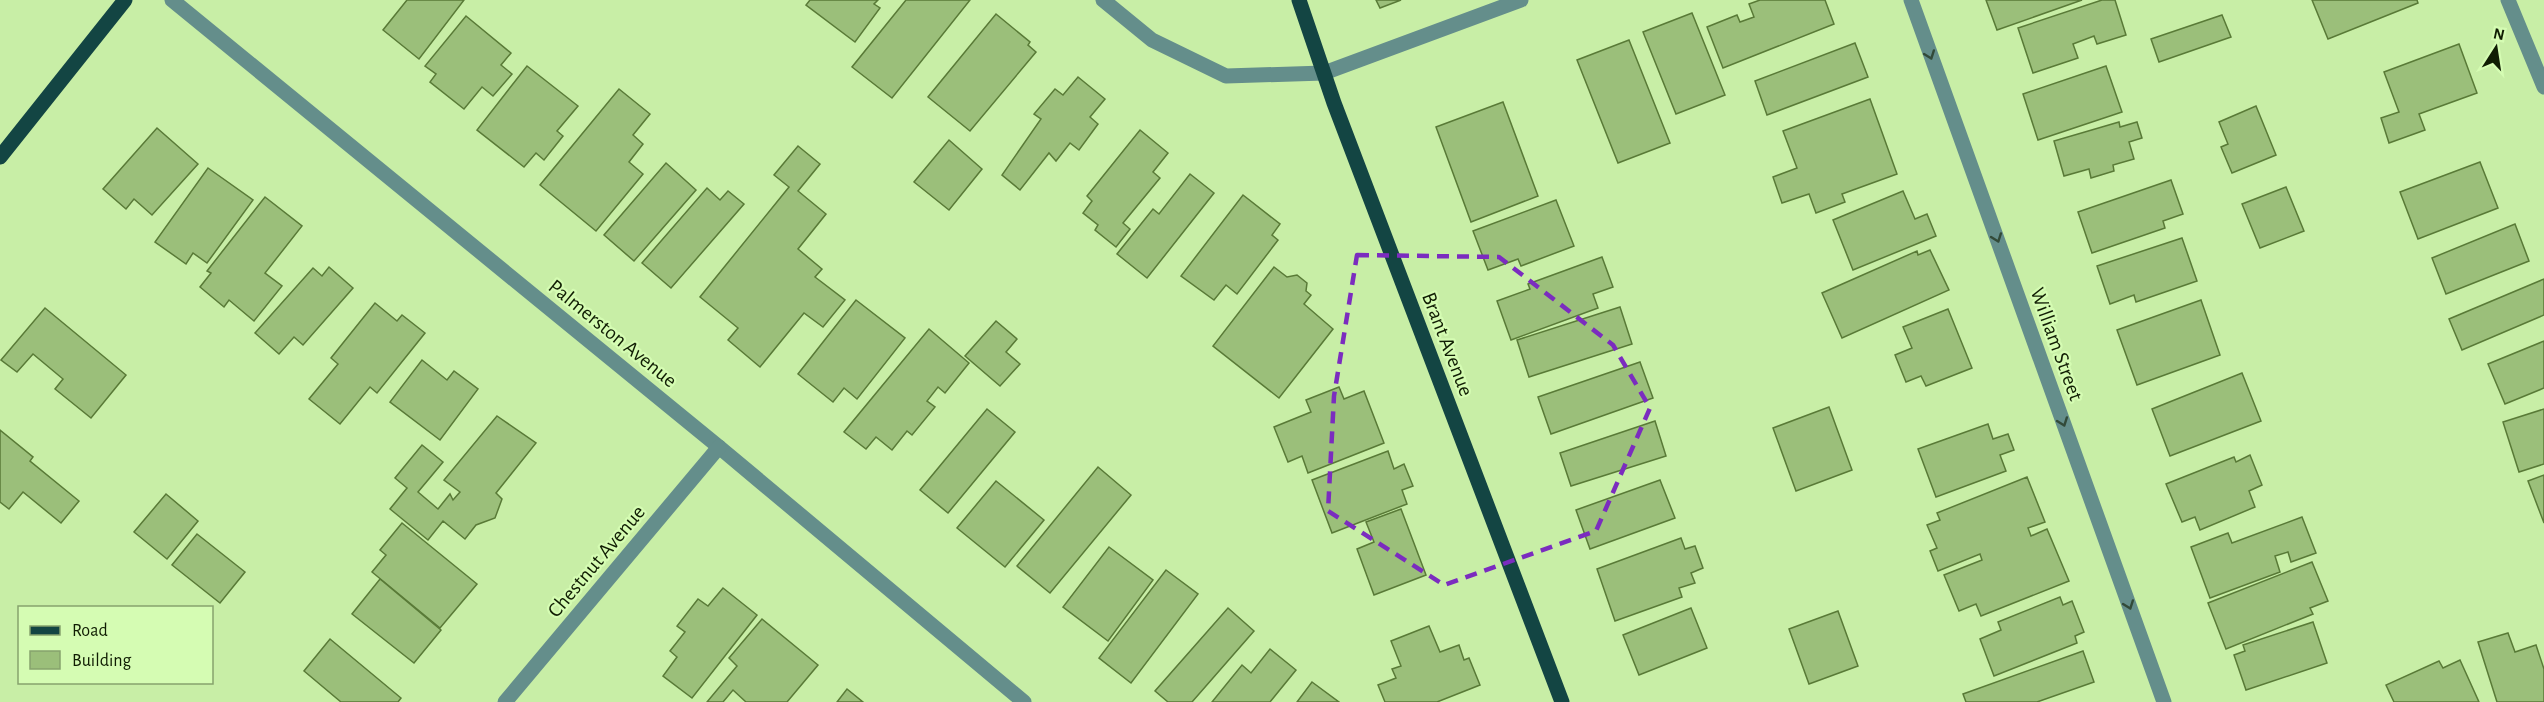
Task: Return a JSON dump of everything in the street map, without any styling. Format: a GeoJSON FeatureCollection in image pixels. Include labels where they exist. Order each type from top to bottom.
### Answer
{"type":"FeatureCollection","features":[{"type":"Feature","properties":{"kind":"main road"},"geometry":{"type":"LineString","coordinates":[[0,157],[125,0]]}},
{"type":"Feature","properties":{"kind":"main road","name":"Brant Avenue"},"geometry":{"type":"LineString","coordinates":[[1299,0],[1324,73],[1562,702]]}},
{"type":"Feature","properties":{"kind":"street","name":"Palmerston Avenue"},"geometry":{"type":"LineString","coordinates":[[172,0],[719,447],[1024,702]]}},
{"type":"Feature","properties":{"kind":"street"},"geometry":{"type":"LineString","coordinates":[[1103,0],[1152,40],[1226,76],[1324,73],[1521,0]]}},
{"type":"Feature","properties":{"kind":"street","name":"William Street"},"geometry":{"type":"LineString","coordinates":[[1911,0],[2164,702]]}},
{"type":"Feature","properties":{"kind":"street"},"geometry":{"type":"LineString","coordinates":[[2508,0],[2544,87]]}},
{"type":"Feature","properties":{"kind":"street","name":"Chestnut Avenue"},"geometry":{"type":"LineString","coordinates":[[505,702],[719,447]]}},
{"type":"Feature","properties":{"kind":"highlighted area"},"geometry":{"type":"Polygon","coordinates":[[[1357,255],[1499,257],[1613,345],[1650,408],[1596,531],[1444,585],[1328,511],[1334,396],[1357,255]]]}},
{"type":"Feature","properties":{"kind":"building"},"geometry":{"type":"Polygon","coordinates":[[[407,0],[464,0],[419,59],[383,30],[407,0]]]}},
{"type":"Feature","properties":{"kind":"building"},"geometry":{"type":"Polygon","coordinates":[[[810,0],[878,0],[874,4],[880,8],[855,42],[806,5],[810,0]]]}},
{"type":"Feature","properties":{"kind":"building"},"geometry":{"type":"Polygon","coordinates":[[[906,0],[970,0],[892,98],[852,67],[906,0]]]}},
{"type":"Feature","properties":{"kind":"building"},"geometry":{"type":"Polygon","coordinates":[[[1376,0],[1401,0],[1380,8],[1376,0]]]}},
{"type":"Feature","properties":{"kind":"building"},"geometry":{"type":"Polygon","coordinates":[[[1760,0],[1825,0],[1834,24],[1723,68],[1707,27],[1737,15],[1740,22],[1754,17],[1749,4],[1760,0]]]}},
{"type":"Feature","properties":{"kind":"building"},"geometry":{"type":"Polygon","coordinates":[[[1986,0],[2082,0],[1997,30],[1986,0]]]}},
{"type":"Feature","properties":{"kind":"building"},"geometry":{"type":"Polygon","coordinates":[[[2102,0],[2115,0],[2126,35],[2097,44],[2094,36],[2073,44],[2078,58],[2033,73],[2018,28],[2102,0]]]}},
{"type":"Feature","properties":{"kind":"building"},"geometry":{"type":"Polygon","coordinates":[[[2312,0],[2417,0],[2418,3],[2328,39],[2312,0]]]}},
{"type":"Feature","properties":{"kind":"building"},"geometry":{"type":"Polygon","coordinates":[[[1692,13],[1725,95],[1676,114],[1643,32],[1692,13]]]}},
{"type":"Feature","properties":{"kind":"building"},"geometry":{"type":"Polygon","coordinates":[[[996,14],[1030,42],[1028,45],[1036,52],[970,131],[928,97],[996,14]]]}},
{"type":"Feature","properties":{"kind":"building"},"geometry":{"type":"Polygon","coordinates":[[[2222,15],[2231,37],[2159,62],[2151,39],[2222,15]]]}},
{"type":"Feature","properties":{"kind":"building"},"geometry":{"type":"Polygon","coordinates":[[[466,16],[511,53],[501,65],[512,74],[493,96],[482,87],[464,109],[430,82],[436,74],[425,66],[466,16]]]}},
{"type":"Feature","properties":{"kind":"building"},"geometry":{"type":"Polygon","coordinates":[[[1629,40],[1670,143],[1618,163],[1577,60],[1629,40]]]}},
{"type":"Feature","properties":{"kind":"building"},"geometry":{"type":"Polygon","coordinates":[[[1855,43],[1868,77],[1767,115],[1755,81],[1855,43]]]}},
{"type":"Feature","properties":{"kind":"building"},"geometry":{"type":"Polygon","coordinates":[[[2459,44],[2477,93],[2419,114],[2425,130],[2389,143],[2381,118],[2399,112],[2384,72],[2459,44]]]}},
{"type":"Feature","properties":{"kind":"building"},"geometry":{"type":"Polygon","coordinates":[[[527,66],[578,106],[557,131],[563,136],[544,160],[536,153],[524,167],[477,130],[527,66]]]}},
{"type":"Feature","properties":{"kind":"building"},"geometry":{"type":"Polygon","coordinates":[[[2106,66],[2122,112],[2038,140],[2023,94],[2106,66]]]}},
{"type":"Feature","properties":{"kind":"building"},"geometry":{"type":"Polygon","coordinates":[[[1078,77],[1105,99],[1090,117],[1098,124],[1079,150],[1070,143],[1056,161],[1049,153],[1020,190],[1002,175],[1041,119],[1034,114],[1055,89],[1063,95],[1078,77]]]}},
{"type":"Feature","properties":{"kind":"building"},"geometry":{"type":"Polygon","coordinates":[[[619,89],[650,114],[633,135],[643,144],[629,162],[643,174],[596,231],[540,185],[619,89]]]}},
{"type":"Feature","properties":{"kind":"building"},"geometry":{"type":"Polygon","coordinates":[[[1870,99],[1897,174],[1842,194],[1845,202],[1816,213],[1809,194],[1782,203],[1773,177],[1797,168],[1783,131],[1870,99]]]}},
{"type":"Feature","properties":{"kind":"building"},"geometry":{"type":"Polygon","coordinates":[[[1503,102],[1538,196],[1471,222],[1436,127],[1503,102]]]}},
{"type":"Feature","properties":{"kind":"building"},"geometry":{"type":"Polygon","coordinates":[[[2256,106],[2276,155],[2232,173],[2221,147],[2228,144],[2219,122],[2256,106]]]}},
{"type":"Feature","properties":{"kind":"building"},"geometry":{"type":"Polygon","coordinates":[[[2119,122],[2120,127],[2137,122],[2142,138],[2129,142],[2134,159],[2113,165],[2114,171],[2091,178],[2089,169],[2064,176],[2054,141],[2119,122]]]}},
{"type":"Feature","properties":{"kind":"building"},"geometry":{"type":"Polygon","coordinates":[[[157,128],[198,164],[152,215],[134,199],[126,209],[103,189],[157,128]]]}},
{"type":"Feature","properties":{"kind":"building"},"geometry":{"type":"Polygon","coordinates":[[[1140,130],[1168,153],[1153,172],[1160,178],[1123,223],[1130,229],[1116,247],[1095,230],[1098,225],[1083,213],[1092,201],[1087,196],[1140,130]]]}},
{"type":"Feature","properties":{"kind":"building"},"geometry":{"type":"Polygon","coordinates":[[[949,140],[982,169],[949,210],[914,182],[949,140]]]}},
{"type":"Feature","properties":{"kind":"building"},"geometry":{"type":"Polygon","coordinates":[[[798,146],[820,164],[798,191],[826,214],[798,249],[822,269],[815,277],[845,300],[823,327],[804,313],[760,367],[728,340],[738,328],[700,297],[789,187],[774,175],[798,146]]]}},
{"type":"Feature","properties":{"kind":"building"},"geometry":{"type":"Polygon","coordinates":[[[2480,162],[2498,208],[2418,239],[2400,192],[2480,162]]]}},
{"type":"Feature","properties":{"kind":"building"},"geometry":{"type":"Polygon","coordinates":[[[666,163],[696,190],[634,261],[604,235],[666,163]]]}},
{"type":"Feature","properties":{"kind":"building"},"geometry":{"type":"Polygon","coordinates":[[[208,168],[253,200],[207,263],[193,253],[186,264],[155,242],[208,168]]]}},
{"type":"Feature","properties":{"kind":"building"},"geometry":{"type":"Polygon","coordinates":[[[1190,174],[1214,193],[1147,278],[1117,254],[1153,209],[1159,214],[1190,174]]]}},
{"type":"Feature","properties":{"kind":"building"},"geometry":{"type":"Polygon","coordinates":[[[2171,180],[2183,214],[2163,221],[2165,228],[2092,253],[2078,212],[2171,180]]]}},
{"type":"Feature","properties":{"kind":"building"},"geometry":{"type":"Polygon","coordinates":[[[2286,187],[2304,231],[2260,248],[2242,204],[2286,187]]]}},
{"type":"Feature","properties":{"kind":"building"},"geometry":{"type":"Polygon","coordinates":[[[707,188],[720,200],[728,191],[744,204],[671,288],[642,263],[707,188]]]}},
{"type":"Feature","properties":{"kind":"building"},"geometry":{"type":"Polygon","coordinates":[[[1903,191],[1915,219],[1927,214],[1936,236],[1853,270],[1833,220],[1903,191]]]}},
{"type":"Feature","properties":{"kind":"building"},"geometry":{"type":"Polygon","coordinates":[[[1243,195],[1280,224],[1272,235],[1278,240],[1237,294],[1226,285],[1214,300],[1181,276],[1243,195]]]}},
{"type":"Feature","properties":{"kind":"building"},"geometry":{"type":"Polygon","coordinates":[[[265,197],[302,226],[265,273],[282,286],[254,321],[229,300],[224,307],[200,287],[211,273],[207,271],[265,197]]]}},
{"type":"Feature","properties":{"kind":"building"},"geometry":{"type":"Polygon","coordinates":[[[1556,200],[1574,246],[1521,266],[1518,259],[1488,270],[1473,231],[1556,200]]]}},
{"type":"Feature","properties":{"kind":"building"},"geometry":{"type":"Polygon","coordinates":[[[2515,224],[2529,261],[2446,294],[2432,258],[2515,224]]]}},
{"type":"Feature","properties":{"kind":"building"},"geometry":{"type":"Polygon","coordinates":[[[2182,238],[2197,281],[2136,302],[2134,295],[2110,304],[2097,266],[2182,238]]]}},
{"type":"Feature","properties":{"kind":"building"},"geometry":{"type":"Polygon","coordinates":[[[1930,250],[1949,290],[1842,338],[1822,293],[1917,251],[1918,255],[1930,250]]]}},
{"type":"Feature","properties":{"kind":"building"},"geometry":{"type":"Polygon","coordinates":[[[1602,257],[1613,287],[1593,294],[1598,308],[1511,340],[1497,301],[1530,289],[1528,284],[1602,257]]]}},
{"type":"Feature","properties":{"kind":"building"},"geometry":{"type":"Polygon","coordinates":[[[329,267],[353,288],[303,345],[294,337],[279,354],[255,333],[313,268],[322,276],[329,267]]]}},
{"type":"Feature","properties":{"kind":"building"},"geometry":{"type":"Polygon","coordinates":[[[1274,267],[1287,277],[1297,275],[1307,283],[1306,291],[1311,295],[1304,304],[1333,329],[1279,398],[1213,346],[1274,267]]]}},
{"type":"Feature","properties":{"kind":"building"},"geometry":{"type":"Polygon","coordinates":[[[2544,279],[2544,315],[2462,350],[2449,319],[2544,279]]]}},
{"type":"Feature","properties":{"kind":"building"},"geometry":{"type":"Polygon","coordinates":[[[856,300],[905,338],[857,399],[844,388],[833,402],[798,374],[856,300]]]}},
{"type":"Feature","properties":{"kind":"building"},"geometry":{"type":"Polygon","coordinates":[[[2201,300],[2220,355],[2137,385],[2117,330],[2201,300]]]}},
{"type":"Feature","properties":{"kind":"building"},"geometry":{"type":"Polygon","coordinates":[[[375,303],[397,321],[402,315],[425,333],[377,393],[370,387],[340,424],[309,399],[338,364],[331,358],[375,303]]]}},
{"type":"Feature","properties":{"kind":"building"},"geometry":{"type":"Polygon","coordinates":[[[1620,307],[1632,344],[1529,377],[1517,340],[1620,307]]]}},
{"type":"Feature","properties":{"kind":"building"},"geometry":{"type":"Polygon","coordinates":[[[45,308],[126,375],[91,418],[55,389],[63,379],[33,354],[17,372],[1,360],[45,308]]]}},
{"type":"Feature","properties":{"kind":"building"},"geometry":{"type":"Polygon","coordinates":[[[1948,309],[1972,368],[1926,386],[1921,376],[1906,382],[1895,355],[1912,348],[1903,327],[1948,309]]]}},
{"type":"Feature","properties":{"kind":"building"},"geometry":{"type":"Polygon","coordinates":[[[996,321],[1017,339],[1006,352],[1020,364],[1000,386],[965,356],[996,321]]]}},
{"type":"Feature","properties":{"kind":"building"},"geometry":{"type":"Polygon","coordinates":[[[929,329],[969,363],[945,393],[938,387],[927,401],[935,407],[912,435],[907,431],[892,450],[876,437],[866,449],[844,432],[929,329]]]}},
{"type":"Feature","properties":{"kind":"building"},"geometry":{"type":"Polygon","coordinates":[[[2544,341],[2544,388],[2505,404],[2488,364],[2544,341]]]}},
{"type":"Feature","properties":{"kind":"building"},"geometry":{"type":"Polygon","coordinates":[[[422,360],[447,380],[454,371],[478,389],[440,440],[390,402],[422,360]]]}},
{"type":"Feature","properties":{"kind":"building"},"geometry":{"type":"Polygon","coordinates":[[[1640,362],[1653,398],[1551,434],[1538,397],[1640,362]]]}},
{"type":"Feature","properties":{"kind":"building"},"geometry":{"type":"Polygon","coordinates":[[[2242,373],[2261,421],[2170,456],[2152,409],[2242,373]]]}},
{"type":"Feature","properties":{"kind":"building"},"geometry":{"type":"Polygon","coordinates":[[[1339,387],[1344,399],[1364,391],[1384,443],[1308,473],[1302,456],[1288,462],[1274,427],[1311,412],[1306,400],[1339,387]]]}},
{"type":"Feature","properties":{"kind":"building"},"geometry":{"type":"Polygon","coordinates":[[[1829,407],[1852,470],[1796,491],[1773,428],[1829,407]]]}},
{"type":"Feature","properties":{"kind":"building"},"geometry":{"type":"Polygon","coordinates":[[[987,409],[1015,432],[948,513],[920,490],[987,409]]]}},
{"type":"Feature","properties":{"kind":"building"},"geometry":{"type":"Polygon","coordinates":[[[2544,409],[2544,464],[2519,472],[2503,422],[2544,409]]]}},
{"type":"Feature","properties":{"kind":"building"},"geometry":{"type":"Polygon","coordinates":[[[497,416],[536,443],[496,493],[502,499],[495,518],[476,525],[465,539],[443,521],[428,540],[390,509],[407,488],[395,478],[422,445],[443,462],[418,492],[438,509],[450,494],[453,500],[460,492],[444,480],[497,416]]]}},
{"type":"Feature","properties":{"kind":"building"},"geometry":{"type":"Polygon","coordinates":[[[1655,421],[1666,456],[1571,486],[1560,453],[1655,421]]]}},
{"type":"Feature","properties":{"kind":"building"},"geometry":{"type":"Polygon","coordinates":[[[1988,424],[1993,439],[2008,434],[2014,450],[2000,455],[2006,471],[1936,497],[1918,449],[1988,424]]]}},
{"type":"Feature","properties":{"kind":"building"},"geometry":{"type":"Polygon","coordinates":[[[0,430],[33,457],[30,461],[79,501],[61,523],[23,492],[9,509],[0,502],[0,430]]]}},
{"type":"Feature","properties":{"kind":"building"},"geometry":{"type":"Polygon","coordinates":[[[1388,451],[1394,469],[1404,464],[1413,486],[1402,490],[1407,504],[1332,533],[1312,480],[1388,451]]]}},
{"type":"Feature","properties":{"kind":"building"},"geometry":{"type":"Polygon","coordinates":[[[2250,455],[2262,485],[2249,491],[2255,507],[2200,530],[2195,517],[2182,522],[2166,484],[2234,457],[2236,462],[2250,455]]]}},
{"type":"Feature","properties":{"kind":"building"},"geometry":{"type":"Polygon","coordinates":[[[1098,467],[1131,495],[1050,593],[1017,566],[1098,467]]]}},
{"type":"Feature","properties":{"kind":"building"},"geometry":{"type":"Polygon","coordinates":[[[2544,475],[2544,523],[2528,481],[2544,475]]]}},
{"type":"Feature","properties":{"kind":"building"},"geometry":{"type":"Polygon","coordinates":[[[2027,477],[2045,522],[2028,528],[2031,536],[2047,529],[2069,581],[1981,616],[1976,604],[1959,611],[1944,575],[1982,560],[1980,554],[1938,571],[1930,551],[1937,548],[1927,525],[1940,520],[1937,513],[2027,477]]]}},
{"type":"Feature","properties":{"kind":"building"},"geometry":{"type":"Polygon","coordinates":[[[1660,480],[1675,518],[1590,549],[1576,510],[1660,480]]]}},
{"type":"Feature","properties":{"kind":"building"},"geometry":{"type":"Polygon","coordinates":[[[996,481],[1044,520],[1005,567],[957,528],[996,481]]]}},
{"type":"Feature","properties":{"kind":"building"},"geometry":{"type":"Polygon","coordinates":[[[166,494],[198,521],[167,559],[134,532],[166,494]]]}},
{"type":"Feature","properties":{"kind":"building"},"geometry":{"type":"Polygon","coordinates":[[[1401,509],[1426,575],[1374,595],[1357,549],[1374,542],[1366,522],[1401,509]]]}},
{"type":"Feature","properties":{"kind":"building"},"geometry":{"type":"Polygon","coordinates":[[[2302,517],[2316,553],[2291,562],[2288,552],[2275,556],[2280,572],[2210,598],[2191,547],[2228,533],[2232,543],[2302,517]]]}},
{"type":"Feature","properties":{"kind":"building"},"geometry":{"type":"Polygon","coordinates":[[[402,523],[477,584],[440,628],[372,572],[386,555],[380,550],[402,523]]]}},
{"type":"Feature","properties":{"kind":"building"},"geometry":{"type":"Polygon","coordinates":[[[197,534],[245,572],[220,603],[172,565],[197,534]]]}},
{"type":"Feature","properties":{"kind":"building"},"geometry":{"type":"Polygon","coordinates":[[[1681,538],[1685,549],[1695,546],[1703,568],[1691,573],[1695,583],[1679,588],[1682,597],[1615,621],[1597,569],[1681,538]]]}},
{"type":"Feature","properties":{"kind":"building"},"geometry":{"type":"Polygon","coordinates":[[[1109,547],[1153,580],[1108,641],[1063,607],[1109,547]]]}},
{"type":"Feature","properties":{"kind":"building"},"geometry":{"type":"Polygon","coordinates":[[[2312,562],[2328,601],[2310,608],[2313,614],[2226,649],[2208,603],[2312,562]]]}},
{"type":"Feature","properties":{"kind":"building"},"geometry":{"type":"Polygon","coordinates":[[[1166,570],[1198,594],[1131,683],[1099,658],[1166,570]]]}},
{"type":"Feature","properties":{"kind":"building"},"geometry":{"type":"Polygon","coordinates":[[[380,579],[441,630],[414,663],[352,614],[380,579]]]}},
{"type":"Feature","properties":{"kind":"building"},"geometry":{"type":"Polygon","coordinates":[[[723,588],[757,615],[692,698],[663,676],[677,657],[670,651],[685,632],[677,626],[698,599],[708,606],[723,588]]]}},
{"type":"Feature","properties":{"kind":"building"},"geometry":{"type":"Polygon","coordinates":[[[2060,597],[2063,605],[2072,601],[2084,632],[2075,636],[2077,643],[1994,676],[1980,639],[2001,630],[1998,622],[2060,597]]]}},
{"type":"Feature","properties":{"kind":"building"},"geometry":{"type":"Polygon","coordinates":[[[1228,608],[1254,631],[1192,702],[1168,702],[1155,691],[1228,608]]]}},
{"type":"Feature","properties":{"kind":"building"},"geometry":{"type":"Polygon","coordinates":[[[1691,608],[1707,648],[1639,675],[1623,635],[1691,608]]]}},
{"type":"Feature","properties":{"kind":"building"},"geometry":{"type":"Polygon","coordinates":[[[1838,611],[1858,666],[1809,684],[1789,629],[1838,611]]]}},
{"type":"Feature","properties":{"kind":"building"},"geometry":{"type":"Polygon","coordinates":[[[762,619],[818,665],[787,702],[746,702],[733,690],[723,702],[707,702],[737,666],[729,658],[762,619]]]}},
{"type":"Feature","properties":{"kind":"building"},"geometry":{"type":"Polygon","coordinates":[[[2313,622],[2327,663],[2246,690],[2234,655],[2245,651],[2243,645],[2313,622]]]}},
{"type":"Feature","properties":{"kind":"building"},"geometry":{"type":"Polygon","coordinates":[[[1429,626],[1440,652],[1459,645],[1464,660],[1469,658],[1480,685],[1437,702],[1385,702],[1378,685],[1396,678],[1392,669],[1401,666],[1391,641],[1429,626]]]}},
{"type":"Feature","properties":{"kind":"building"},"geometry":{"type":"Polygon","coordinates":[[[2508,633],[2515,652],[2536,645],[2544,669],[2544,702],[2497,702],[2478,642],[2508,633]]]}},
{"type":"Feature","properties":{"kind":"building"},"geometry":{"type":"Polygon","coordinates":[[[330,639],[401,698],[398,702],[341,702],[304,671],[330,639]]]}},
{"type":"Feature","properties":{"kind":"building"},"geometry":{"type":"Polygon","coordinates":[[[1270,649],[1296,670],[1270,702],[1212,702],[1242,665],[1251,673],[1270,649]]]}},
{"type":"Feature","properties":{"kind":"building"},"geometry":{"type":"Polygon","coordinates":[[[2083,651],[2094,682],[2037,702],[1966,702],[1963,694],[2083,651]]]}},
{"type":"Feature","properties":{"kind":"building"},"geometry":{"type":"Polygon","coordinates":[[[2460,660],[2479,702],[2394,702],[2386,685],[2439,661],[2443,668],[2460,660]]]}},
{"type":"Feature","properties":{"kind":"building"},"geometry":{"type":"Polygon","coordinates":[[[1312,682],[1339,702],[1297,702],[1312,682]]]}},
{"type":"Feature","properties":{"kind":"building"},"geometry":{"type":"Polygon","coordinates":[[[847,689],[863,702],[837,702],[847,689]]]}}]}
